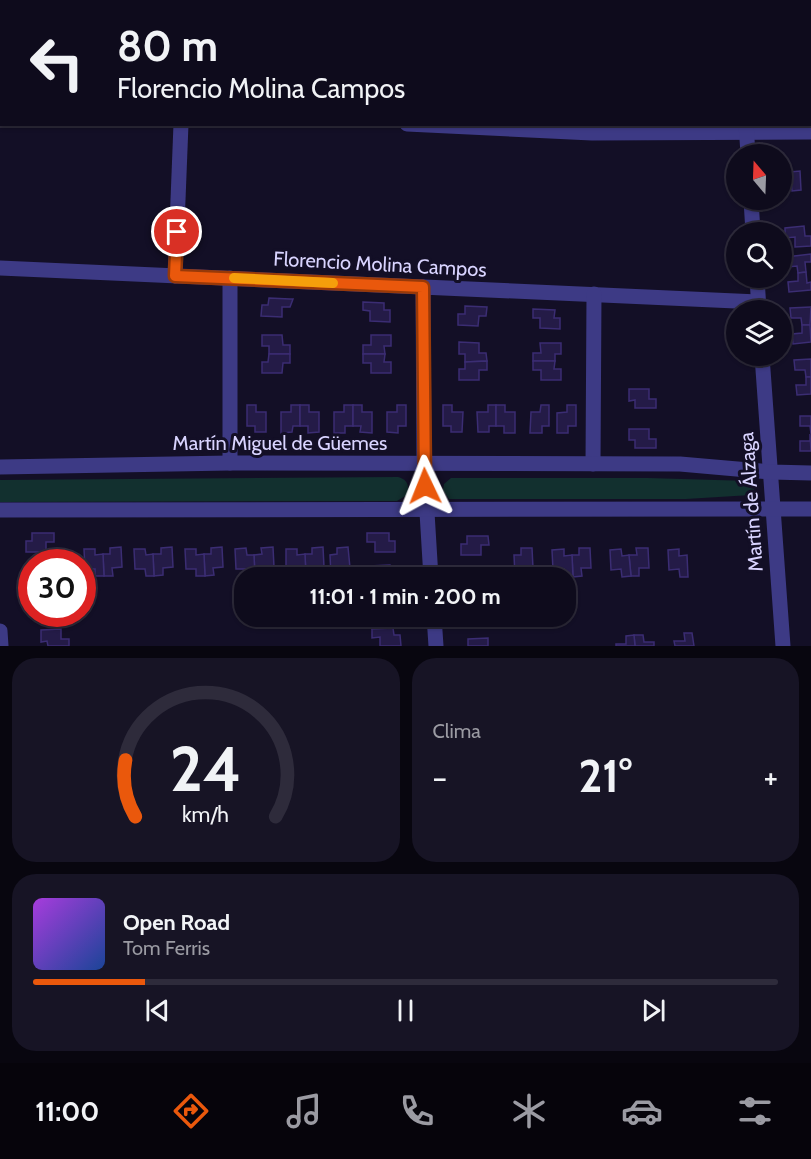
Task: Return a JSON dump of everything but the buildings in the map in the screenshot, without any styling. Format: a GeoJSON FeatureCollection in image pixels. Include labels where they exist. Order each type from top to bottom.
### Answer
{"type":"FeatureCollection","features":[{"type":"Feature","properties":{"kind":"street"},"geometry":{"type":"LineString","coordinates":[[175,276],[181,126]]}},
{"type":"Feature","properties":{"kind":"street"},"geometry":{"type":"LineString","coordinates":[[480,126],[746,129],[811,132]]}},
{"type":"Feature","properties":{"kind":"street"},"geometry":{"type":"LineString","coordinates":[[746,129],[747,144]]}},
{"type":"Feature","properties":{"kind":"street","name":"Florencio Molina Campos"},"geometry":{"type":"LineString","coordinates":[[0,268],[594,294],[726,304]]}},
{"type":"Feature","properties":{"kind":"street"},"geometry":{"type":"LineString","coordinates":[[230,278],[230,463]]}},
{"type":"Feature","properties":{"kind":"street"},"geometry":{"type":"LineString","coordinates":[[423,287],[424,463],[430,567]]}},
{"type":"Feature","properties":{"kind":"street"},"geometry":{"type":"LineString","coordinates":[[593,464],[594,294]]}},
{"type":"Feature","properties":{"kind":"street","name":"Martín de Álzaga"},"geometry":{"type":"LineString","coordinates":[[763,366],[783,646]]}},
{"type":"Feature","properties":{"kind":"street","name":"Martín Miguel de Güemes"},"geometry":{"type":"LineString","coordinates":[[0,467],[230,463],[680,464],[811,473]]}},
{"type":"Feature","properties":{"kind":"street"},"geometry":{"type":"LineString","coordinates":[[0,510],[811,509]]}},
{"type":"Feature","properties":{"kind":"street"},"geometry":{"type":"LineString","coordinates":[[435,627],[436,646]]}},
{"type":"Feature","properties":{"kind":"street"},"geometry":{"type":"LineString","coordinates":[[0,631],[1,646]]}},
{"type":"Feature","properties":{"kind":"green space"},"geometry":{"type":"Polygon","coordinates":[[[398,477],[406,481],[408,489],[407,495],[397,501],[0,502],[0,480],[398,477]]]}},
{"type":"Feature","properties":{"kind":"green space"},"geometry":{"type":"Polygon","coordinates":[[[451,478],[648,478],[750,481],[755,488],[751,495],[686,499],[449,499],[443,490],[444,484],[451,478]]]}},
{"type":"Feature","properties":{"kind":"slow traffic"},"geometry":{"type":"LineString","coordinates":[[234,278],[333,283]]}},
{"type":"Feature","properties":{"kind":"route"},"geometry":{"type":"LineString","coordinates":[[177,232],[175,276],[423,287],[425,486]]}}]}
